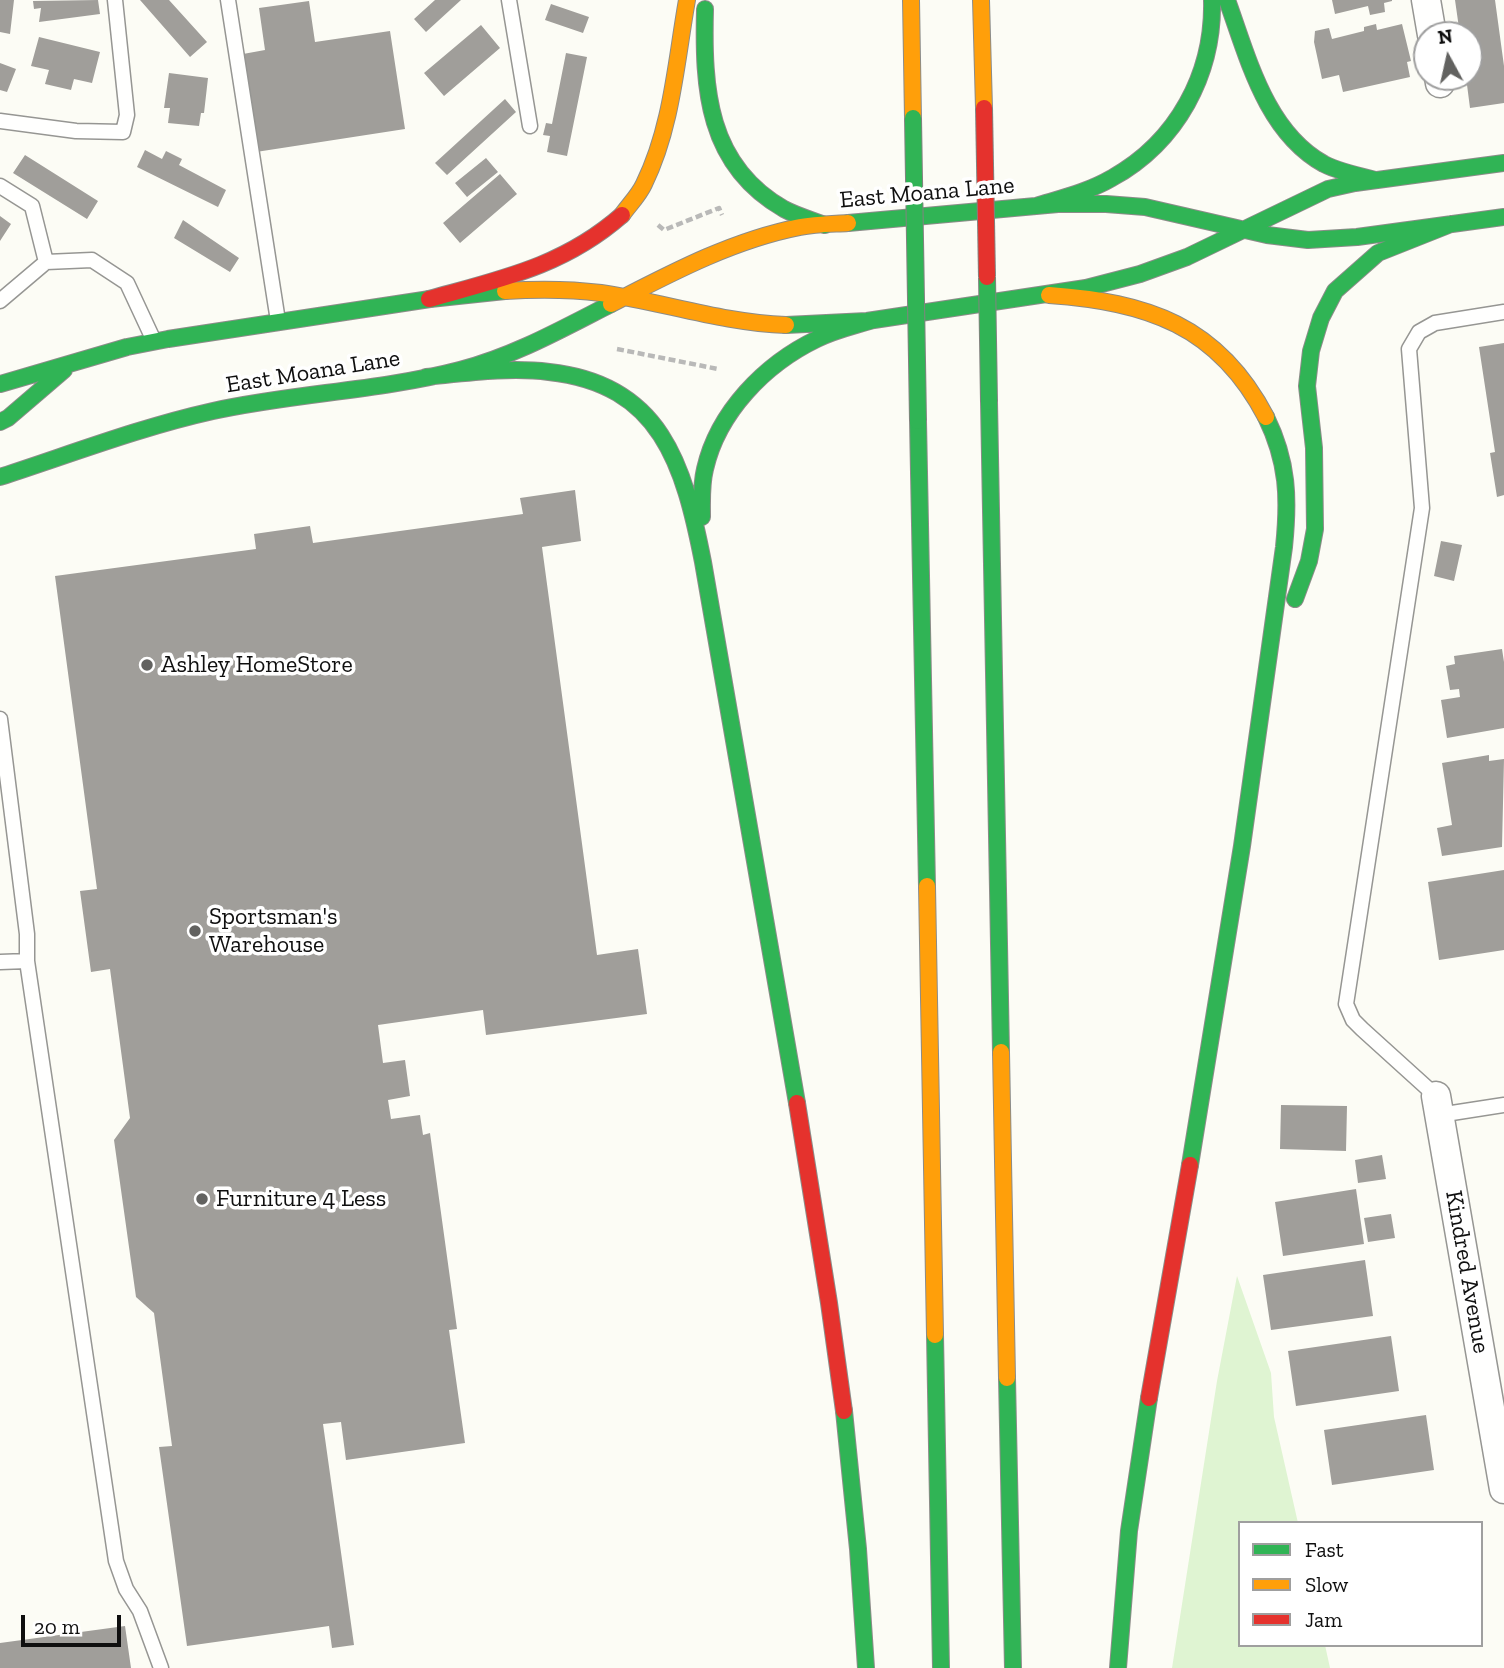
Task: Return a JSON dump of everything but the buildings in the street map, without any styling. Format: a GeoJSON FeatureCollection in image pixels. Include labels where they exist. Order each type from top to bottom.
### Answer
{"type":"FeatureCollection","features":[{"type":"Feature","properties":{"kind":"main road"},"geometry":{"type":"LineString","coordinates":[[429,299],[561,258],[591,242],[632,206],[648,179],[658,152],[668,113],[687,0]]}},
{"type":"Feature","properties":{"kind":"main road"},"geometry":{"type":"LineString","coordinates":[[705,0],[703,54],[707,103],[718,136],[732,162],[768,199],[786,210],[825,225]]}},
{"type":"Feature","properties":{"kind":"main road"},"geometry":{"type":"LineString","coordinates":[[911,0],[942,1668]]}},
{"type":"Feature","properties":{"kind":"main road"},"geometry":{"type":"LineString","coordinates":[[981,0],[1013,1668]]}},
{"type":"Feature","properties":{"kind":"main road"},"geometry":{"type":"LineString","coordinates":[[1036,206],[1089,190],[1121,173],[1172,127],[1193,94],[1208,59],[1214,17],[1212,0]]}},
{"type":"Feature","properties":{"kind":"main road"},"geometry":{"type":"LineString","coordinates":[[1227,0],[1257,79],[1276,116],[1294,140],[1315,159],[1337,170],[1376,180]]}},
{"type":"Feature","properties":{"kind":"main road"},"geometry":{"type":"LineString","coordinates":[[1,384],[127,347],[155,342],[429,299],[542,289],[581,290],[627,296],[741,321],[783,325],[823,325],[873,320],[1049,295],[1104,285],[1167,265],[1328,189],[1504,163]]}},
{"type":"Feature","properties":{"kind":"main road","name":"East Moana Lane"},"geometry":{"type":"LineString","coordinates":[[0,477],[191,416],[244,405],[456,372],[495,360],[725,248],[763,235],[801,227],[1036,206],[1106,204],[1145,207],[1243,229],[1308,240],[1357,237],[1504,217]]}},
{"type":"Feature","properties":{"kind":"main road"},"geometry":{"type":"LineString","coordinates":[[1266,680],[1309,561],[1315,529],[1314,448],[1307,386],[1311,351],[1321,318],[1335,291],[1378,253],[1451,224]]}},
{"type":"Feature","properties":{"kind":"main road"},"geometry":{"type":"LineString","coordinates":[[1049,295],[1088,297],[1130,305],[1186,328],[1210,342],[1229,360],[1251,388],[1273,430],[1285,467],[1284,551],[1223,978],[1138,1460],[1129,1531],[1118,1668]]}},
{"type":"Feature","properties":{"kind":"main road"},"geometry":{"type":"LineString","coordinates":[[702,551],[702,490],[706,463],[717,436],[736,405],[760,377],[790,354],[820,338],[873,320]]}},
{"type":"Feature","properties":{"kind":"main road"},"geometry":{"type":"LineString","coordinates":[[0,422],[74,362]]}},
{"type":"Feature","properties":{"kind":"main road"},"geometry":{"type":"LineString","coordinates":[[426,377],[490,372],[558,372],[591,379],[617,389],[653,422],[671,450],[684,483],[702,551],[774,959],[836,1350],[857,1541],[866,1668]]}},
{"type":"Feature","properties":{"kind":"street"},"geometry":{"type":"LineString","coordinates":[[1426,0],[1430,21]]}},
{"type":"Feature","properties":{"kind":"street","name":"Kindred Avenue"},"geometry":{"type":"LineString","coordinates":[[1438,1106],[1498,1422],[1504,1489]]}},
{"type":"Feature","properties":{"kind":"lane"},"geometry":{"type":"LineString","coordinates":[[0,121],[76,131],[123,132],[127,115],[115,0]]}},
{"type":"Feature","properties":{"kind":"lane"},"geometry":{"type":"LineString","coordinates":[[228,0],[278,322]]}},
{"type":"Feature","properties":{"kind":"lane"},"geometry":{"type":"LineString","coordinates":[[509,0],[530,126]]}},
{"type":"Feature","properties":{"kind":"lane"},"geometry":{"type":"LineString","coordinates":[[0,186],[32,206],[46,262]]}},
{"type":"Feature","properties":{"kind":"lane"},"geometry":{"type":"LineString","coordinates":[[0,300],[46,262],[92,260],[127,283],[155,342]]}},
{"type":"Feature","properties":{"kind":"lane"},"geometry":{"type":"LineString","coordinates":[[1504,312],[1435,323],[1419,332],[1409,349],[1422,508],[1346,1004],[1353,1020],[1362,1030],[1438,1106],[1504,1105]]}},
{"type":"Feature","properties":{"kind":"lane"},"geometry":{"type":"LineString","coordinates":[[0,366],[1,384]]}},
{"type":"Feature","properties":{"kind":"lane"},"geometry":{"type":"LineString","coordinates":[[0,719],[27,934],[27,961],[116,1561],[126,1588],[140,1611],[161,1668]]}},
{"type":"Feature","properties":{"kind":"lane"},"geometry":{"type":"LineString","coordinates":[[0,962],[27,961]]}},
{"type":"Feature","properties":{"kind":"path"},"geometry":{"type":"LineString","coordinates":[[655,222],[664,230],[719,208],[722,216]]}},
{"type":"Feature","properties":{"kind":"path"},"geometry":{"type":"LineString","coordinates":[[612,355],[614,348],[725,371]]}},
{"type":"Feature","properties":{"kind":"green space"},"geometry":{"type":"Polygon","coordinates":[[[1237,1276],[1271,1373],[1274,1417],[1298,1521],[1238,1521],[1238,1647],[1325,1647],[1330,1668],[1172,1668],[1217,1381],[1237,1276]]]}},
{"type":"Feature","properties":{"kind":"traffic: fast"},"geometry":{"type":"LineString","coordinates":[[1036,206],[1084,191],[1112,178],[1135,163],[1173,125],[1187,103],[1206,54],[1212,0]]}},
{"type":"Feature","properties":{"kind":"traffic: fast"},"geometry":{"type":"LineString","coordinates":[[1227,0],[1262,92],[1287,133],[1304,150],[1324,164],[1376,180]]}},
{"type":"Feature","properties":{"kind":"traffic: fast"},"geometry":{"type":"LineString","coordinates":[[705,9],[709,96],[725,147],[739,170],[758,191],[784,209],[825,225]]}},
{"type":"Feature","properties":{"kind":"traffic: fast"},"geometry":{"type":"LineString","coordinates":[[913,118],[918,421]]}},
{"type":"Feature","properties":{"kind":"traffic: fast"},"geometry":{"type":"LineString","coordinates":[[786,325],[867,321],[1086,288],[1140,274],[1187,257],[1328,189],[1504,163]]}},
{"type":"Feature","properties":{"kind":"traffic: fast"},"geometry":{"type":"LineString","coordinates":[[848,223],[1058,204],[1106,204],[1145,207],[1267,235],[1308,240],[1357,237],[1504,217]]}},
{"type":"Feature","properties":{"kind":"traffic: fast"},"geometry":{"type":"LineString","coordinates":[[1295,599],[1309,561],[1315,529],[1314,448],[1307,386],[1311,351],[1321,318],[1335,291],[1378,253],[1451,224]]}},
{"type":"Feature","properties":{"kind":"traffic: fast"},"geometry":{"type":"LineString","coordinates":[[987,277],[989,402]]}},
{"type":"Feature","properties":{"kind":"traffic: fast"},"geometry":{"type":"LineString","coordinates":[[0,384],[127,347],[168,339],[430,299],[505,291]]}},
{"type":"Feature","properties":{"kind":"traffic: fast"},"geometry":{"type":"LineString","coordinates":[[0,477],[186,417],[275,400],[399,383],[460,370],[519,350],[611,304]]}},
{"type":"Feature","properties":{"kind":"traffic: fast"},"geometry":{"type":"LineString","coordinates":[[702,517],[703,481],[711,448],[732,409],[746,392],[762,376],[798,349],[831,333],[873,320]]}},
{"type":"Feature","properties":{"kind":"traffic: fast"},"geometry":{"type":"LineString","coordinates":[[0,422],[64,370]]}},
{"type":"Feature","properties":{"kind":"traffic: fast"},"geometry":{"type":"LineString","coordinates":[[426,377],[519,370],[549,372],[587,380],[618,393],[642,412],[661,435],[675,462],[687,493],[703,562],[797,1103]]}},
{"type":"Feature","properties":{"kind":"traffic: fast"},"geometry":{"type":"LineString","coordinates":[[989,402],[1001,1052]]}},
{"type":"Feature","properties":{"kind":"traffic: fast"},"geometry":{"type":"LineString","coordinates":[[1190,1165],[1242,846],[1284,547],[1286,496],[1283,465],[1266,417]]}},
{"type":"Feature","properties":{"kind":"traffic: fast"},"geometry":{"type":"LineString","coordinates":[[918,421],[927,886]]}},
{"type":"Feature","properties":{"kind":"traffic: fast"},"geometry":{"type":"LineString","coordinates":[[935,1335],[941,1668]]}},
{"type":"Feature","properties":{"kind":"traffic: fast"},"geometry":{"type":"LineString","coordinates":[[1007,1378],[1013,1668]]}},
{"type":"Feature","properties":{"kind":"traffic: fast"},"geometry":{"type":"LineString","coordinates":[[1118,1668],[1129,1531],[1149,1398]]}},
{"type":"Feature","properties":{"kind":"traffic: fast"},"geometry":{"type":"LineString","coordinates":[[844,1411],[858,1549],[866,1668]]}},
{"type":"Feature","properties":{"kind":"traffic: slow"},"geometry":{"type":"LineString","coordinates":[[622,215],[642,188],[661,140],[672,94],[687,0]]}},
{"type":"Feature","properties":{"kind":"traffic: slow"},"geometry":{"type":"LineString","coordinates":[[911,0],[913,118]]}},
{"type":"Feature","properties":{"kind":"traffic: slow"},"geometry":{"type":"LineString","coordinates":[[981,0],[984,108]]}},
{"type":"Feature","properties":{"kind":"traffic: slow"},"geometry":{"type":"LineString","coordinates":[[611,304],[703,259],[751,240],[800,227],[848,223]]}},
{"type":"Feature","properties":{"kind":"traffic: slow"},"geometry":{"type":"LineString","coordinates":[[505,291],[601,293],[739,320],[786,325]]}},
{"type":"Feature","properties":{"kind":"traffic: slow"},"geometry":{"type":"LineString","coordinates":[[1049,295],[1118,304],[1148,312],[1176,324],[1202,340],[1226,360],[1247,386],[1266,417]]}},
{"type":"Feature","properties":{"kind":"traffic: slow"},"geometry":{"type":"LineString","coordinates":[[927,886],[935,1335]]}},
{"type":"Feature","properties":{"kind":"traffic: slow"},"geometry":{"type":"LineString","coordinates":[[1001,1052],[1007,1378]]}},
{"type":"Feature","properties":{"kind":"traffic: jam"},"geometry":{"type":"LineString","coordinates":[[984,108],[987,277]]}},
{"type":"Feature","properties":{"kind":"traffic: jam"},"geometry":{"type":"LineString","coordinates":[[429,299],[506,277],[554,259],[578,247],[622,215]]}},
{"type":"Feature","properties":{"kind":"traffic: jam"},"geometry":{"type":"LineString","coordinates":[[797,1103],[844,1411]]}},
{"type":"Feature","properties":{"kind":"traffic: jam"},"geometry":{"type":"LineString","coordinates":[[1149,1398],[1190,1165]]}},
{"type":"Feature","properties":{"kind":"place","name":"Ashley HomeStore"},"geometry":{"type":"Point","coordinates":[147,665]}},
{"type":"Feature","properties":{"kind":"place","name":"Sportsman's Warehouse"},"geometry":{"type":"Point","coordinates":[195,931]}},
{"type":"Feature","properties":{"kind":"place","name":"Furniture 4 Less"},"geometry":{"type":"Point","coordinates":[202,1199]}}]}
